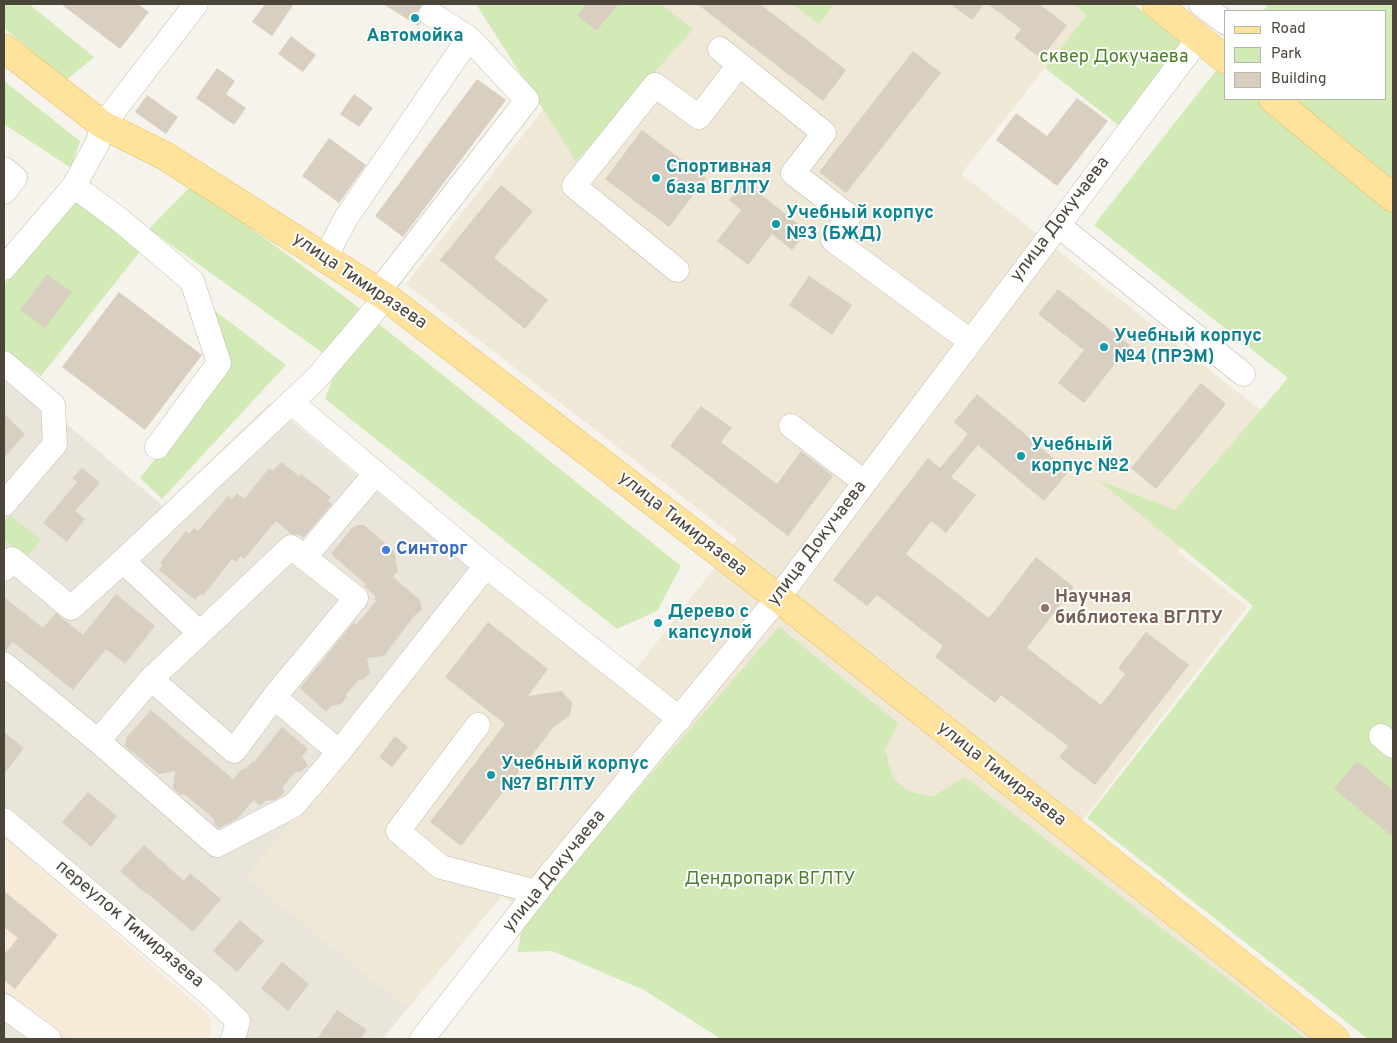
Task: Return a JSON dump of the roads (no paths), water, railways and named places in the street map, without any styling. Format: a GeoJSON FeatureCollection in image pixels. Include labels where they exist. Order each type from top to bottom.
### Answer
{"type":"FeatureCollection","features":[{"type":"Feature","properties":{"kind":"main road"},"geometry":{"type":"LineString","coordinates":[[1156,4],[1217,38]]}},
{"type":"Feature","properties":{"kind":"main road","name":"улица Тимирязева"},"geometry":{"type":"LineString","coordinates":[[4,48],[103,125],[165,156],[382,295],[778,598],[1335,1039]]}},
{"type":"Feature","properties":{"kind":"main road"},"geometry":{"type":"LineString","coordinates":[[1274,100],[1393,198]]}},
{"type":"Feature","properties":{"kind":"street"},"geometry":{"type":"LineString","coordinates":[[4,268],[74,186],[97,144],[103,125],[196,4]]}},
{"type":"Feature","properties":{"kind":"street"},"geometry":{"type":"LineString","coordinates":[[1202,4],[1217,38]]}},
{"type":"Feature","properties":{"kind":"street"},"geometry":{"type":"LineString","coordinates":[[6,560],[71,608],[316,378],[382,295],[527,100],[469,38],[431,14]]}},
{"type":"Feature","properties":{"kind":"street"},"geometry":{"type":"LineString","coordinates":[[325,258],[346,218],[469,38]]}},
{"type":"Feature","properties":{"kind":"street","name":"улица Докучаева"},"geometry":{"type":"LineString","coordinates":[[422,1039],[537,892],[778,598],[1058,224],[1217,38]]}},
{"type":"Feature","properties":{"kind":"street"},"geometry":{"type":"LineString","coordinates":[[720,49],[824,133],[793,173],[849,216],[833,240],[970,341]]}},
{"type":"Feature","properties":{"kind":"street"},"geometry":{"type":"LineString","coordinates":[[676,270],[574,186],[655,85],[699,117],[740,65]]}},
{"type":"Feature","properties":{"kind":"street"},"geometry":{"type":"LineString","coordinates":[[4,170],[15,178],[4,192]]}},
{"type":"Feature","properties":{"kind":"street"},"geometry":{"type":"LineString","coordinates":[[74,186],[120,220],[192,281],[219,363],[157,447]]}},
{"type":"Feature","properties":{"kind":"street"},"geometry":{"type":"LineString","coordinates":[[1058,224],[1243,374]]}},
{"type":"Feature","properties":{"kind":"street"},"geometry":{"type":"LineString","coordinates":[[4,363],[53,405],[55,444],[4,504]]}},
{"type":"Feature","properties":{"kind":"street"},"geometry":{"type":"LineString","coordinates":[[291,402],[486,566],[680,718]]}},
{"type":"Feature","properties":{"kind":"street"},"geometry":{"type":"LineString","coordinates":[[791,426],[864,482]]}},
{"type":"Feature","properties":{"kind":"street"},"geometry":{"type":"LineString","coordinates":[[304,558],[376,473]]}},
{"type":"Feature","properties":{"kind":"street"},"geometry":{"type":"LineString","coordinates":[[98,741],[151,679],[291,547],[356,598],[274,697],[234,751],[151,679]]}},
{"type":"Feature","properties":{"kind":"street"},"geometry":{"type":"LineString","coordinates":[[123,561],[200,633]]}},
{"type":"Feature","properties":{"kind":"street"},"geometry":{"type":"LineString","coordinates":[[4,664],[98,741],[217,845],[294,805],[339,752],[486,566]]}},
{"type":"Feature","properties":{"kind":"street"},"geometry":{"type":"LineString","coordinates":[[274,697],[339,752]]}},
{"type":"Feature","properties":{"kind":"street"},"geometry":{"type":"LineString","coordinates":[[478,725],[398,831],[441,867],[537,892]]}},
{"type":"Feature","properties":{"kind":"street","name":"переулок Тимирязева"},"geometry":{"type":"LineString","coordinates":[[4,820],[213,997],[238,1021],[234,1039]]}},
{"type":"Feature","properties":{"kind":"street"},"geometry":{"type":"LineString","coordinates":[[4,1006],[49,1039]]}},
{"type":"Feature","properties":{"kind":"place","name":"Автомойка"},"geometry":{"type":"Point","coordinates":[415,18]}},
{"type":"Feature","properties":{"kind":"place","name":"Спортивная база ВГЛТУ"},"geometry":{"type":"Point","coordinates":[656,178]}},
{"type":"Feature","properties":{"kind":"place","name":"Учебный корпус №3 (БЖД)"},"geometry":{"type":"Point","coordinates":[776,224]}},
{"type":"Feature","properties":{"kind":"place","name":"Учебный корпус №4 (ПРЭМ)"},"geometry":{"type":"Point","coordinates":[1104,347]}},
{"type":"Feature","properties":{"kind":"place","name":"Учебный корпус №2"},"geometry":{"type":"Point","coordinates":[1021,456]}},
{"type":"Feature","properties":{"kind":"place","name":"Синторг"},"geometry":{"type":"Point","coordinates":[386,550]}},
{"type":"Feature","properties":{"kind":"place","name":"Научная библиотека ВГЛТУ"},"geometry":{"type":"Point","coordinates":[1045,608]}},
{"type":"Feature","properties":{"kind":"place","name":"Дерево с капсулой"},"geometry":{"type":"Point","coordinates":[658,623]}},
{"type":"Feature","properties":{"kind":"place","name":"Учебный корпус №7 ВГЛТУ"},"geometry":{"type":"Point","coordinates":[491,775]}},
{"type":"Feature","properties":{"kind":"park label","name":"сквер Докучаева"},"geometry":{"type":"Point","coordinates":[1114,58]}},
{"type":"Feature","properties":{"kind":"park label","name":"Дендропарк ВГЛТУ"},"geometry":{"type":"Point","coordinates":[770,880]}}]}
